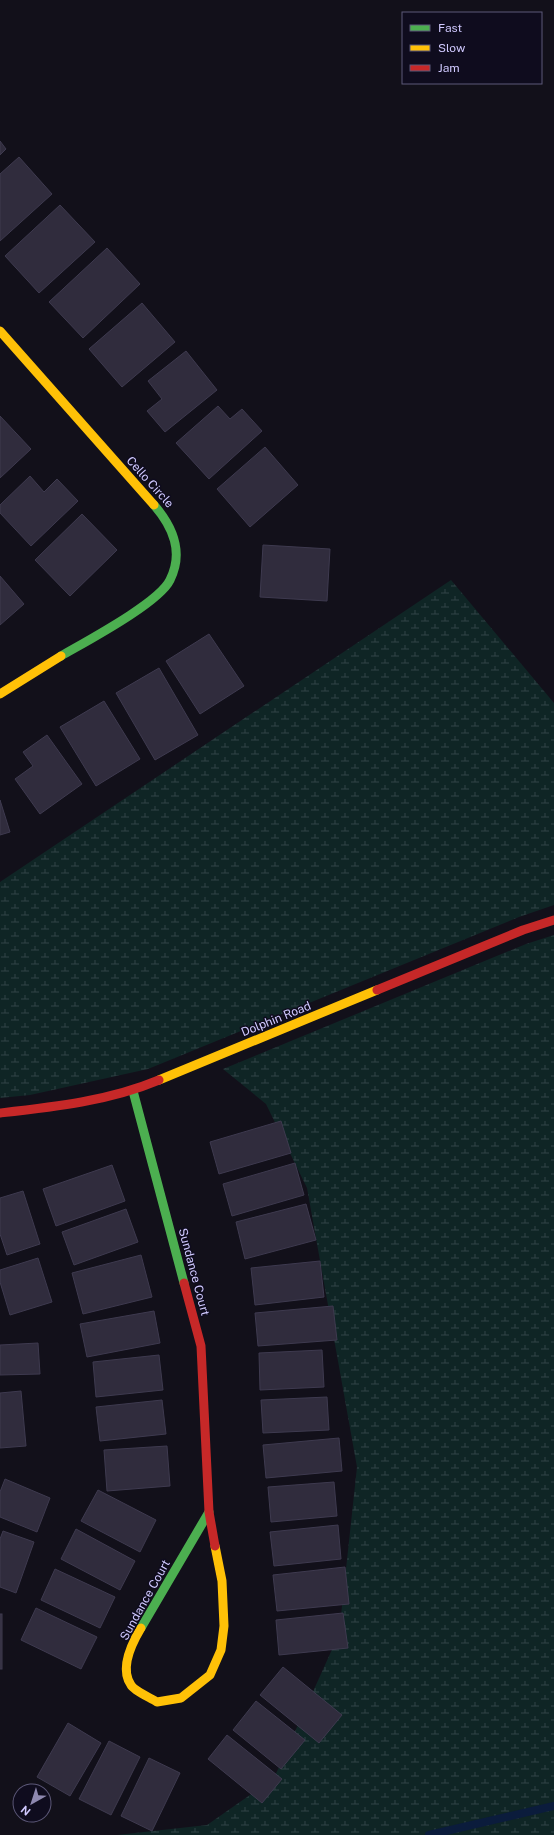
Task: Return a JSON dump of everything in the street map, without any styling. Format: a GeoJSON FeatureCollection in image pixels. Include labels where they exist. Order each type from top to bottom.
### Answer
{"type":"FeatureCollection","features":[{"type":"Feature","properties":{"kind":"street","name":"Cello Circle"},"geometry":{"type":"LineString","coordinates":[[0,332],[166,519],[176,543],[176,561],[170,581],[150,602],[0,694]]}},
{"type":"Feature","properties":{"kind":"street","name":"Dolphin Road"},"geometry":{"type":"LineString","coordinates":[[0,1113],[61,1106],[133,1091],[516,933],[554,920]]}},
{"type":"Feature","properties":{"kind":"street","name":"Sundance Court"},"geometry":{"type":"LineString","coordinates":[[133,1091],[201,1346],[209,1512],[222,1581],[224,1626],[221,1650],[210,1675],[181,1698],[157,1702],[131,1686],[126,1668],[133,1641],[209,1512]]}},
{"type":"Feature","properties":{"kind":"green space"},"geometry":{"type":"Polygon","coordinates":[[[451,580],[554,703],[554,905],[519,917],[148,1069],[30,1095],[0,1098],[0,882],[451,580]]]}},
{"type":"Feature","properties":{"kind":"green space"},"geometry":{"type":"Polygon","coordinates":[[[554,935],[554,1835],[117,1835],[207,1825],[274,1778],[339,1634],[357,1467],[307,1188],[266,1104],[223,1069],[526,944],[554,935]]]}},
{"type":"Feature","properties":{"kind":"building"},"geometry":{"type":"Polygon","coordinates":[[[0,141],[6,149],[0,155],[0,141]]]}},
{"type":"Feature","properties":{"kind":"building"},"geometry":{"type":"Polygon","coordinates":[[[19,157],[52,194],[0,241],[0,174],[19,157]]]}},
{"type":"Feature","properties":{"kind":"building"},"geometry":{"type":"Polygon","coordinates":[[[60,205],[95,242],[39,293],[5,256],[60,205]]]}},
{"type":"Feature","properties":{"kind":"building"},"geometry":{"type":"Polygon","coordinates":[[[107,248],[140,284],[83,338],[49,302],[107,248]]]}},
{"type":"Feature","properties":{"kind":"building"},"geometry":{"type":"Polygon","coordinates":[[[142,303],[175,342],[122,387],[89,349],[142,303]]]}},
{"type":"Feature","properties":{"kind":"building"},"geometry":{"type":"Polygon","coordinates":[[[186,351],[217,390],[165,432],[147,411],[162,399],[148,381],[186,351]]]}},
{"type":"Feature","properties":{"kind":"building"},"geometry":{"type":"Polygon","coordinates":[[[218,406],[230,419],[242,409],[262,431],[209,479],[176,443],[218,406]]]}},
{"type":"Feature","properties":{"kind":"building"},"geometry":{"type":"Polygon","coordinates":[[[0,416],[31,449],[0,478],[0,416]]]}},
{"type":"Feature","properties":{"kind":"building"},"geometry":{"type":"Polygon","coordinates":[[[265,447],[298,485],[250,527],[217,489],[265,447]]]}},
{"type":"Feature","properties":{"kind":"building"},"geometry":{"type":"Polygon","coordinates":[[[30,476],[44,492],[57,479],[78,501],[31,546],[0,513],[0,505],[30,476]]]}},
{"type":"Feature","properties":{"kind":"building"},"geometry":{"type":"Polygon","coordinates":[[[82,514],[117,550],[70,596],[35,560],[82,514]]]}},
{"type":"Feature","properties":{"kind":"building"},"geometry":{"type":"Polygon","coordinates":[[[263,545],[330,549],[327,601],[260,597],[263,545]]]}},
{"type":"Feature","properties":{"kind":"building"},"geometry":{"type":"Polygon","coordinates":[[[0,576],[24,604],[0,625],[0,576]]]}},
{"type":"Feature","properties":{"kind":"building"},"geometry":{"type":"Polygon","coordinates":[[[209,634],[244,686],[200,714],[166,661],[209,634]]]}},
{"type":"Feature","properties":{"kind":"building"},"geometry":{"type":"Polygon","coordinates":[[[159,668],[198,735],[155,760],[116,693],[159,668]]]}},
{"type":"Feature","properties":{"kind":"building"},"geometry":{"type":"Polygon","coordinates":[[[104,701],[140,759],[96,786],[60,727],[104,701]]]}},
{"type":"Feature","properties":{"kind":"building"},"geometry":{"type":"Polygon","coordinates":[[[47,735],[82,784],[40,814],[15,779],[33,766],[23,752],[47,735]]]}},
{"type":"Feature","properties":{"kind":"building"},"geometry":{"type":"Polygon","coordinates":[[[0,800],[10,832],[0,835],[0,800]]]}},
{"type":"Feature","properties":{"kind":"building"},"geometry":{"type":"Polygon","coordinates":[[[281,1121],[291,1153],[219,1174],[210,1142],[281,1121]]]}},
{"type":"Feature","properties":{"kind":"building"},"geometry":{"type":"Polygon","coordinates":[[[295,1163],[304,1195],[232,1216],[223,1184],[295,1163]]]}},
{"type":"Feature","properties":{"kind":"building"},"geometry":{"type":"Polygon","coordinates":[[[112,1165],[125,1201],[56,1226],[43,1189],[112,1165]]]}},
{"type":"Feature","properties":{"kind":"building"},"geometry":{"type":"Polygon","coordinates":[[[23,1191],[40,1244],[7,1255],[0,1234],[0,1198],[23,1191]]]}},
{"type":"Feature","properties":{"kind":"building"},"geometry":{"type":"Polygon","coordinates":[[[306,1204],[316,1240],[245,1259],[236,1222],[306,1204]]]}},
{"type":"Feature","properties":{"kind":"building"},"geometry":{"type":"Polygon","coordinates":[[[126,1209],[138,1242],[74,1265],[62,1232],[126,1209]]]}},
{"type":"Feature","properties":{"kind":"building"},"geometry":{"type":"Polygon","coordinates":[[[141,1255],[152,1297],[83,1314],[72,1273],[141,1255]]]}},
{"type":"Feature","properties":{"kind":"building"},"geometry":{"type":"Polygon","coordinates":[[[38,1258],[52,1302],[10,1315],[0,1282],[0,1270],[38,1258]]]}},
{"type":"Feature","properties":{"kind":"building"},"geometry":{"type":"Polygon","coordinates":[[[320,1261],[324,1297],[255,1305],[251,1268],[320,1261]]]}},
{"type":"Feature","properties":{"kind":"building"},"geometry":{"type":"Polygon","coordinates":[[[333,1306],[337,1340],[258,1346],[255,1313],[333,1306]]]}},
{"type":"Feature","properties":{"kind":"building"},"geometry":{"type":"Polygon","coordinates":[[[154,1311],[160,1343],[87,1357],[80,1324],[154,1311]]]}},
{"type":"Feature","properties":{"kind":"building"},"geometry":{"type":"Polygon","coordinates":[[[38,1343],[40,1374],[0,1375],[0,1345],[38,1343]]]}},
{"type":"Feature","properties":{"kind":"building"},"geometry":{"type":"Polygon","coordinates":[[[322,1350],[324,1387],[260,1390],[259,1353],[322,1350]]]}},
{"type":"Feature","properties":{"kind":"building"},"geometry":{"type":"Polygon","coordinates":[[[159,1355],[163,1390],[96,1397],[93,1362],[159,1355]]]}},
{"type":"Feature","properties":{"kind":"building"},"geometry":{"type":"Polygon","coordinates":[[[21,1391],[26,1446],[0,1448],[0,1393],[21,1391]]]}},
{"type":"Feature","properties":{"kind":"building"},"geometry":{"type":"Polygon","coordinates":[[[327,1397],[329,1430],[263,1433],[261,1400],[327,1397]]]}},
{"type":"Feature","properties":{"kind":"building"},"geometry":{"type":"Polygon","coordinates":[[[162,1400],[166,1434],[100,1441],[96,1407],[162,1400]]]}},
{"type":"Feature","properties":{"kind":"building"},"geometry":{"type":"Polygon","coordinates":[[[339,1438],[342,1471],[266,1478],[263,1445],[339,1438]]]}},
{"type":"Feature","properties":{"kind":"building"},"geometry":{"type":"Polygon","coordinates":[[[167,1446],[170,1486],[107,1491],[104,1450],[167,1446]]]}},
{"type":"Feature","properties":{"kind":"building"},"geometry":{"type":"Polygon","coordinates":[[[5,1479],[50,1498],[37,1532],[0,1517],[0,1492],[5,1479]]]}},
{"type":"Feature","properties":{"kind":"building"},"geometry":{"type":"Polygon","coordinates":[[[334,1482],[337,1516],[271,1522],[268,1487],[334,1482]]]}},
{"type":"Feature","properties":{"kind":"building"},"geometry":{"type":"Polygon","coordinates":[[[98,1490],[156,1520],[140,1552],[81,1521],[98,1490]]]}},
{"type":"Feature","properties":{"kind":"building"},"geometry":{"type":"Polygon","coordinates":[[[338,1525],[341,1559],[274,1566],[270,1532],[338,1525]]]}},
{"type":"Feature","properties":{"kind":"building"},"geometry":{"type":"Polygon","coordinates":[[[76,1529],[135,1561],[120,1590],[61,1559],[76,1529]]]}},
{"type":"Feature","properties":{"kind":"building"},"geometry":{"type":"Polygon","coordinates":[[[3,1531],[34,1542],[16,1593],[0,1587],[0,1539],[3,1531]]]}},
{"type":"Feature","properties":{"kind":"building"},"geometry":{"type":"Polygon","coordinates":[[[345,1567],[349,1604],[277,1611],[273,1575],[345,1567]]]}},
{"type":"Feature","properties":{"kind":"building"},"geometry":{"type":"Polygon","coordinates":[[[55,1569],[115,1597],[100,1628],[41,1600],[55,1569]]]}},
{"type":"Feature","properties":{"kind":"building"},"geometry":{"type":"Polygon","coordinates":[[[36,1608],[97,1637],[81,1669],[21,1640],[36,1608]]]}},
{"type":"Feature","properties":{"kind":"building"},"geometry":{"type":"Polygon","coordinates":[[[343,1613],[348,1648],[279,1655],[276,1620],[343,1613]]]}},
{"type":"Feature","properties":{"kind":"building"},"geometry":{"type":"Polygon","coordinates":[[[0,1614],[2,1614],[2,1669],[0,1669],[0,1614]]]}},
{"type":"Feature","properties":{"kind":"building"},"geometry":{"type":"Polygon","coordinates":[[[283,1667],[342,1715],[319,1743],[260,1695],[283,1667]]]}},
{"type":"Feature","properties":{"kind":"building"},"geometry":{"type":"Polygon","coordinates":[[[256,1701],[305,1740],[281,1769],[233,1730],[256,1701]]]}},
{"type":"Feature","properties":{"kind":"building"},"geometry":{"type":"Polygon","coordinates":[[[68,1723],[101,1743],[70,1796],[52,1786],[52,1783],[47,1783],[37,1777],[68,1723]]]}},
{"type":"Feature","properties":{"kind":"building"},"geometry":{"type":"Polygon","coordinates":[[[227,1735],[282,1779],[262,1803],[208,1759],[227,1735]]]}},
{"type":"Feature","properties":{"kind":"building"},"geometry":{"type":"Polygon","coordinates":[[[109,1741],[140,1757],[111,1815],[79,1799],[109,1741]]]}},
{"type":"Feature","properties":{"kind":"building"},"geometry":{"type":"Polygon","coordinates":[[[149,1758],[180,1773],[152,1831],[121,1816],[149,1758]]]}},
{"type":"Feature","properties":{"kind":"waterway"},"geometry":{"type":"LineString","coordinates":[[429,1835],[554,1806]]}},
{"type":"Feature","properties":{"kind":"traffic: fast"},"geometry":{"type":"LineString","coordinates":[[61,656],[103,632],[152,600],[170,580],[176,560],[174,540],[171,531],[161,513],[154,505]]}},
{"type":"Feature","properties":{"kind":"traffic: fast"},"geometry":{"type":"LineString","coordinates":[[133,1091],[184,1283]]}},
{"type":"Feature","properties":{"kind":"traffic: fast"},"geometry":{"type":"LineString","coordinates":[[141,1628],[209,1512]]}},
{"type":"Feature","properties":{"kind":"traffic: slow"},"geometry":{"type":"LineString","coordinates":[[0,331],[154,505]]}},
{"type":"Feature","properties":{"kind":"traffic: slow"},"geometry":{"type":"LineString","coordinates":[[0,694],[61,656]]}},
{"type":"Feature","properties":{"kind":"traffic: slow"},"geometry":{"type":"LineString","coordinates":[[159,1080],[377,990]]}},
{"type":"Feature","properties":{"kind":"traffic: slow"},"geometry":{"type":"LineString","coordinates":[[141,1628],[128,1656],[126,1671],[131,1685],[135,1690],[157,1702],[181,1698],[210,1675],[221,1650],[224,1626],[222,1581],[215,1546]]}},
{"type":"Feature","properties":{"kind":"traffic: jam"},"geometry":{"type":"LineString","coordinates":[[377,990],[523,930],[554,920]]}},
{"type":"Feature","properties":{"kind":"traffic: jam"},"geometry":{"type":"LineString","coordinates":[[0,1113],[101,1098],[159,1080]]}},
{"type":"Feature","properties":{"kind":"traffic: jam"},"geometry":{"type":"LineString","coordinates":[[184,1283],[201,1346],[209,1512],[215,1546]]}}]}
